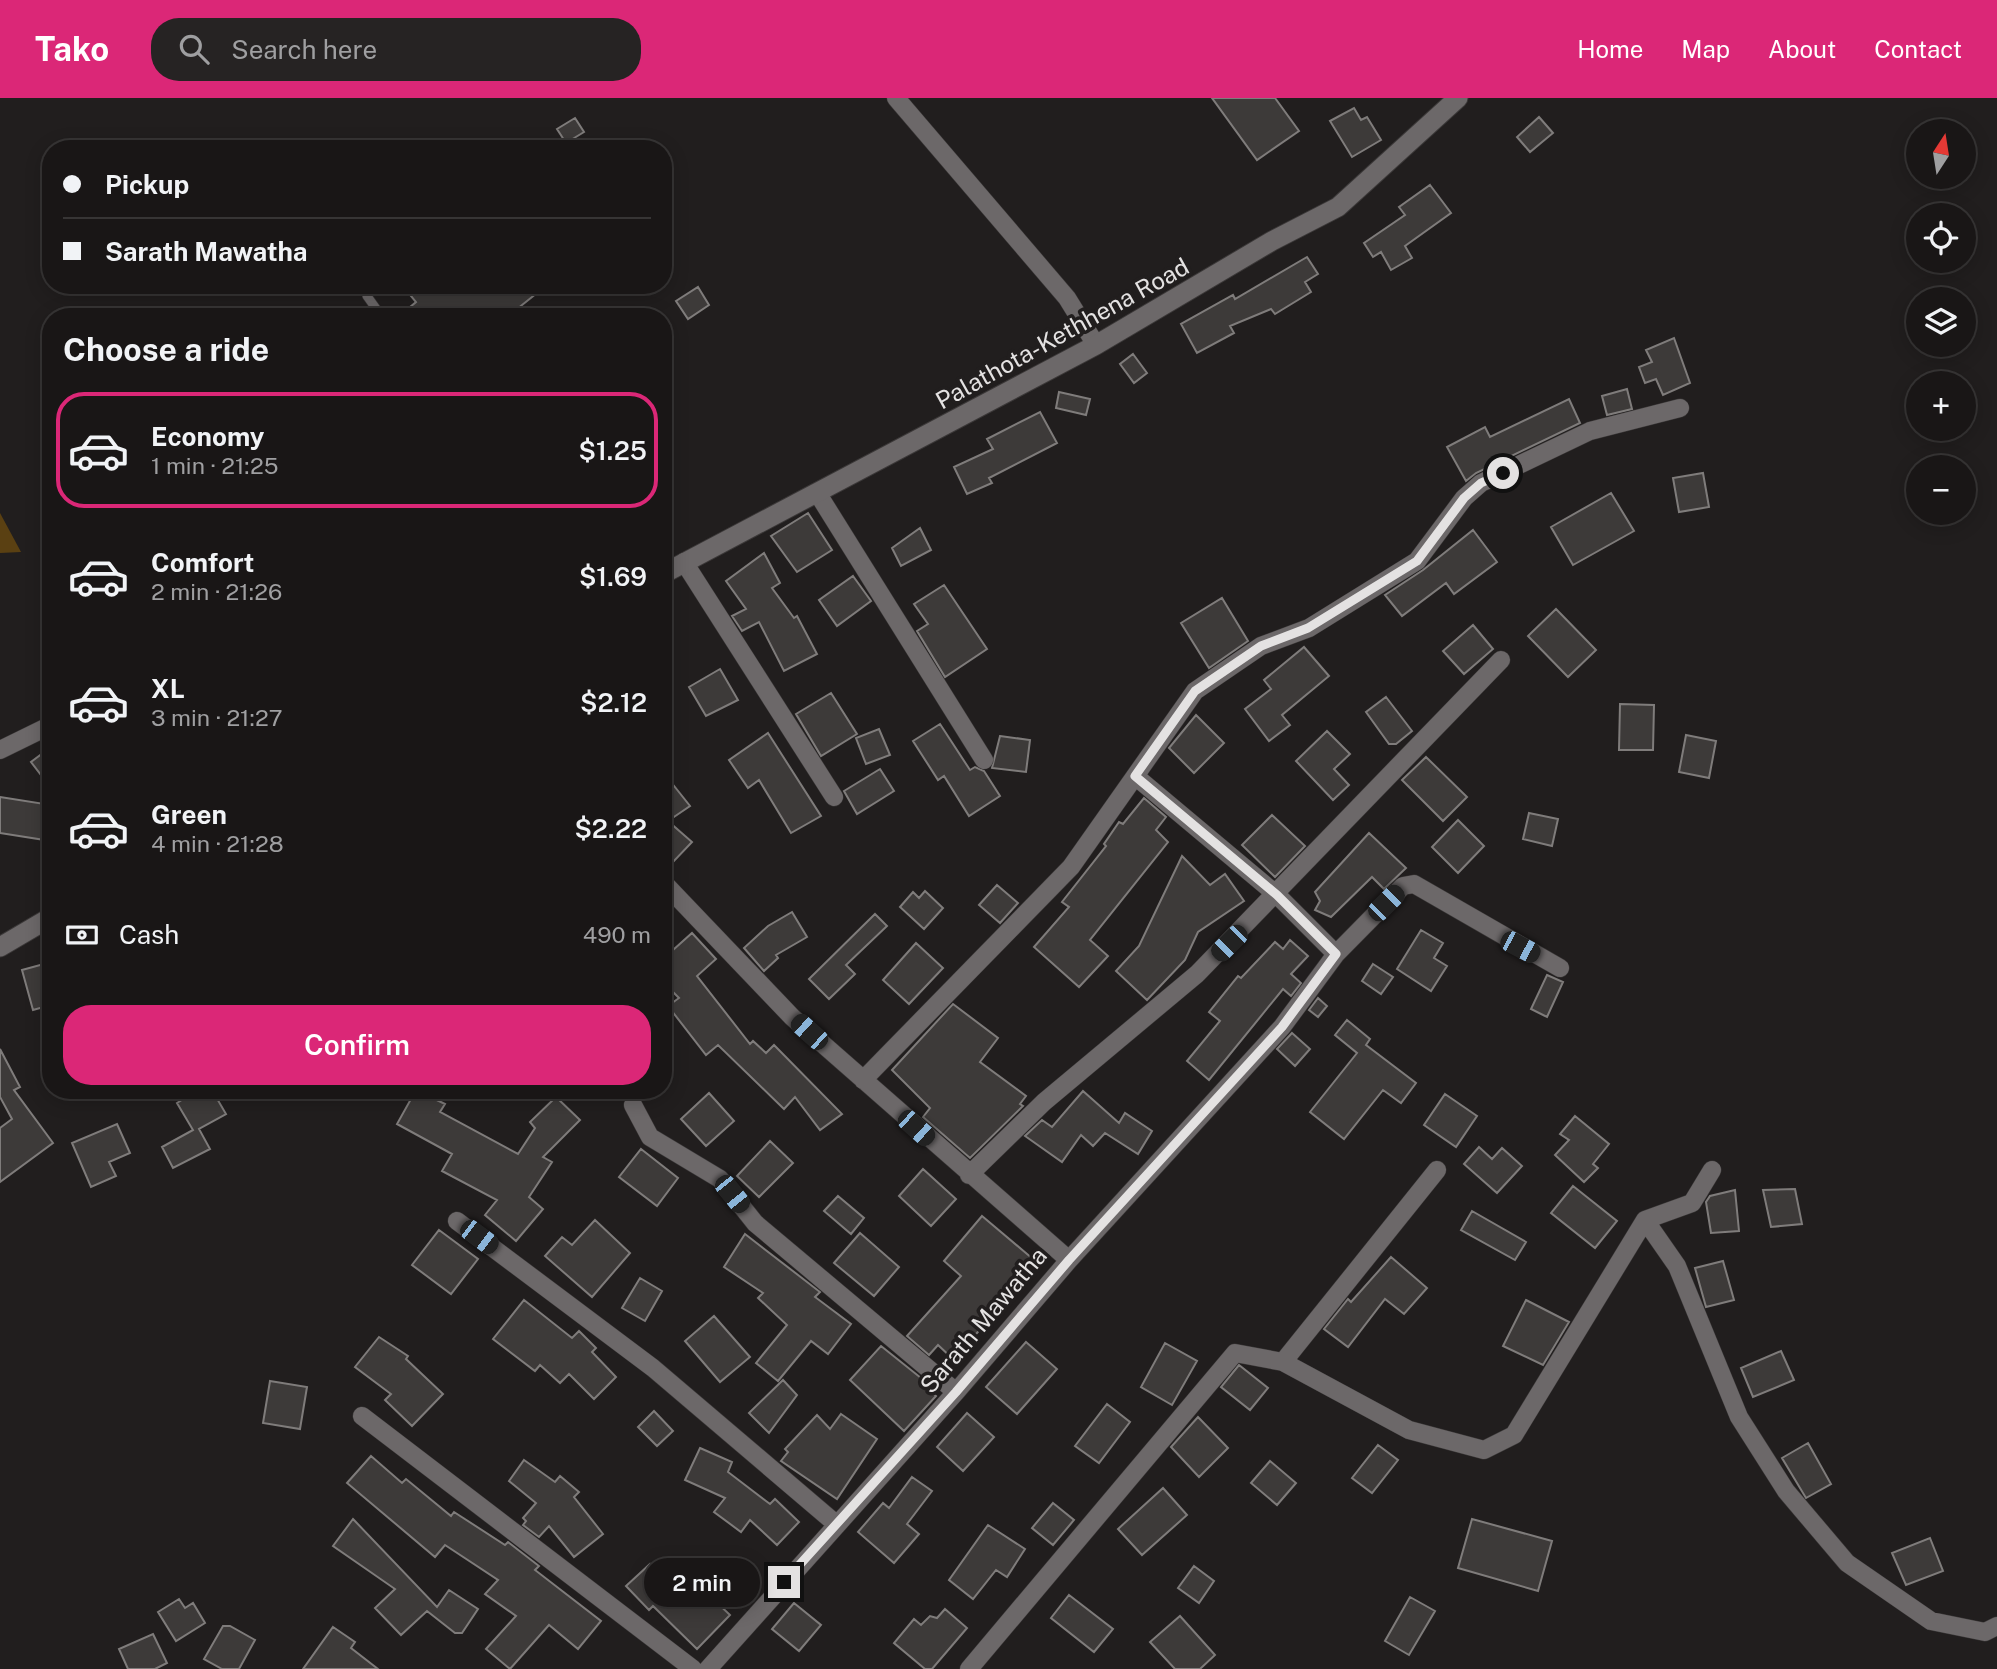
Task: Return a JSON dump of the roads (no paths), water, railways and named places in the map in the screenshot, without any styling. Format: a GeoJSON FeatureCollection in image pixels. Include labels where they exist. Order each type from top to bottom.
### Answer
{"type":"FeatureCollection","features":[{"type":"Feature","properties":{"kind":"street"},"geometry":{"type":"LineString","coordinates":[[896,98],[1067,299],[1096,345]]}},
{"type":"Feature","properties":{"kind":"street","name":"Palathota-Kethhena Road"},"geometry":{"type":"LineString","coordinates":[[672,569],[1096,345],[1272,241],[1338,207],[1458,98]]}},
{"type":"Feature","properties":{"kind":"street"},"geometry":{"type":"LineString","coordinates":[[863,1080],[1070,867],[1195,691],[1261,646],[1308,628],[1417,561],[1464,498],[1481,483],[1590,430],[1680,408]]}},
{"type":"Feature","properties":{"kind":"street"},"geometry":{"type":"LineString","coordinates":[[818,494],[984,760]]}},
{"type":"Feature","properties":{"kind":"street"},"geometry":{"type":"LineString","coordinates":[[684,562],[834,797]]}},
{"type":"Feature","properties":{"kind":"street"},"geometry":{"type":"LineString","coordinates":[[969,1175],[1044,1102],[1197,974],[1277,895],[1501,660]]}},
{"type":"Feature","properties":{"kind":"street"},"geometry":{"type":"LineString","coordinates":[[0,750],[42,729]]}},
{"type":"Feature","properties":{"kind":"street"},"geometry":{"type":"LineString","coordinates":[[1135,776],[1277,895],[1336,954]]}},
{"type":"Feature","properties":{"kind":"street"},"geometry":{"type":"LineString","coordinates":[[1069,1260],[1282,1027],[1336,954],[1403,886],[1413,884],[1560,968]]}},
{"type":"Feature","properties":{"kind":"street","name":"Sarath Mawatha"},"geometry":{"type":"LineString","coordinates":[[672,891],[792,1017],[1069,1260],[956,1392],[835,1524],[716,1666]]}},
{"type":"Feature","properties":{"kind":"street"},"geometry":{"type":"LineString","coordinates":[[0,947],[42,922]]}},
{"type":"Feature","properties":{"kind":"street"},"geometry":{"type":"LineString","coordinates":[[633,1105],[650,1138],[720,1179],[755,1223],[956,1392]]}},
{"type":"Feature","properties":{"kind":"street"},"geometry":{"type":"LineString","coordinates":[[1283,1362],[1437,1170]]}},
{"type":"Feature","properties":{"kind":"street"},"geometry":{"type":"LineString","coordinates":[[969,1669],[1235,1353],[1283,1362],[1409,1430],[1484,1450],[1514,1435],[1645,1220],[1692,1203],[1712,1170]]}},
{"type":"Feature","properties":{"kind":"street"},"geometry":{"type":"LineString","coordinates":[[1645,1220],[1677,1266],[1739,1417],[1786,1491],[1847,1563],[1931,1621],[1985,1632],[1997,1626]]}},
{"type":"Feature","properties":{"kind":"street"},"geometry":{"type":"LineString","coordinates":[[457,1221],[653,1368],[835,1524]]}},
{"type":"Feature","properties":{"kind":"street"},"geometry":{"type":"LineString","coordinates":[[362,1416],[693,1669]]}},
{"type":"Feature","properties":{"kind":"lane"},"geometry":{"type":"LineString","coordinates":[[367,296],[376,308]]}}]}
